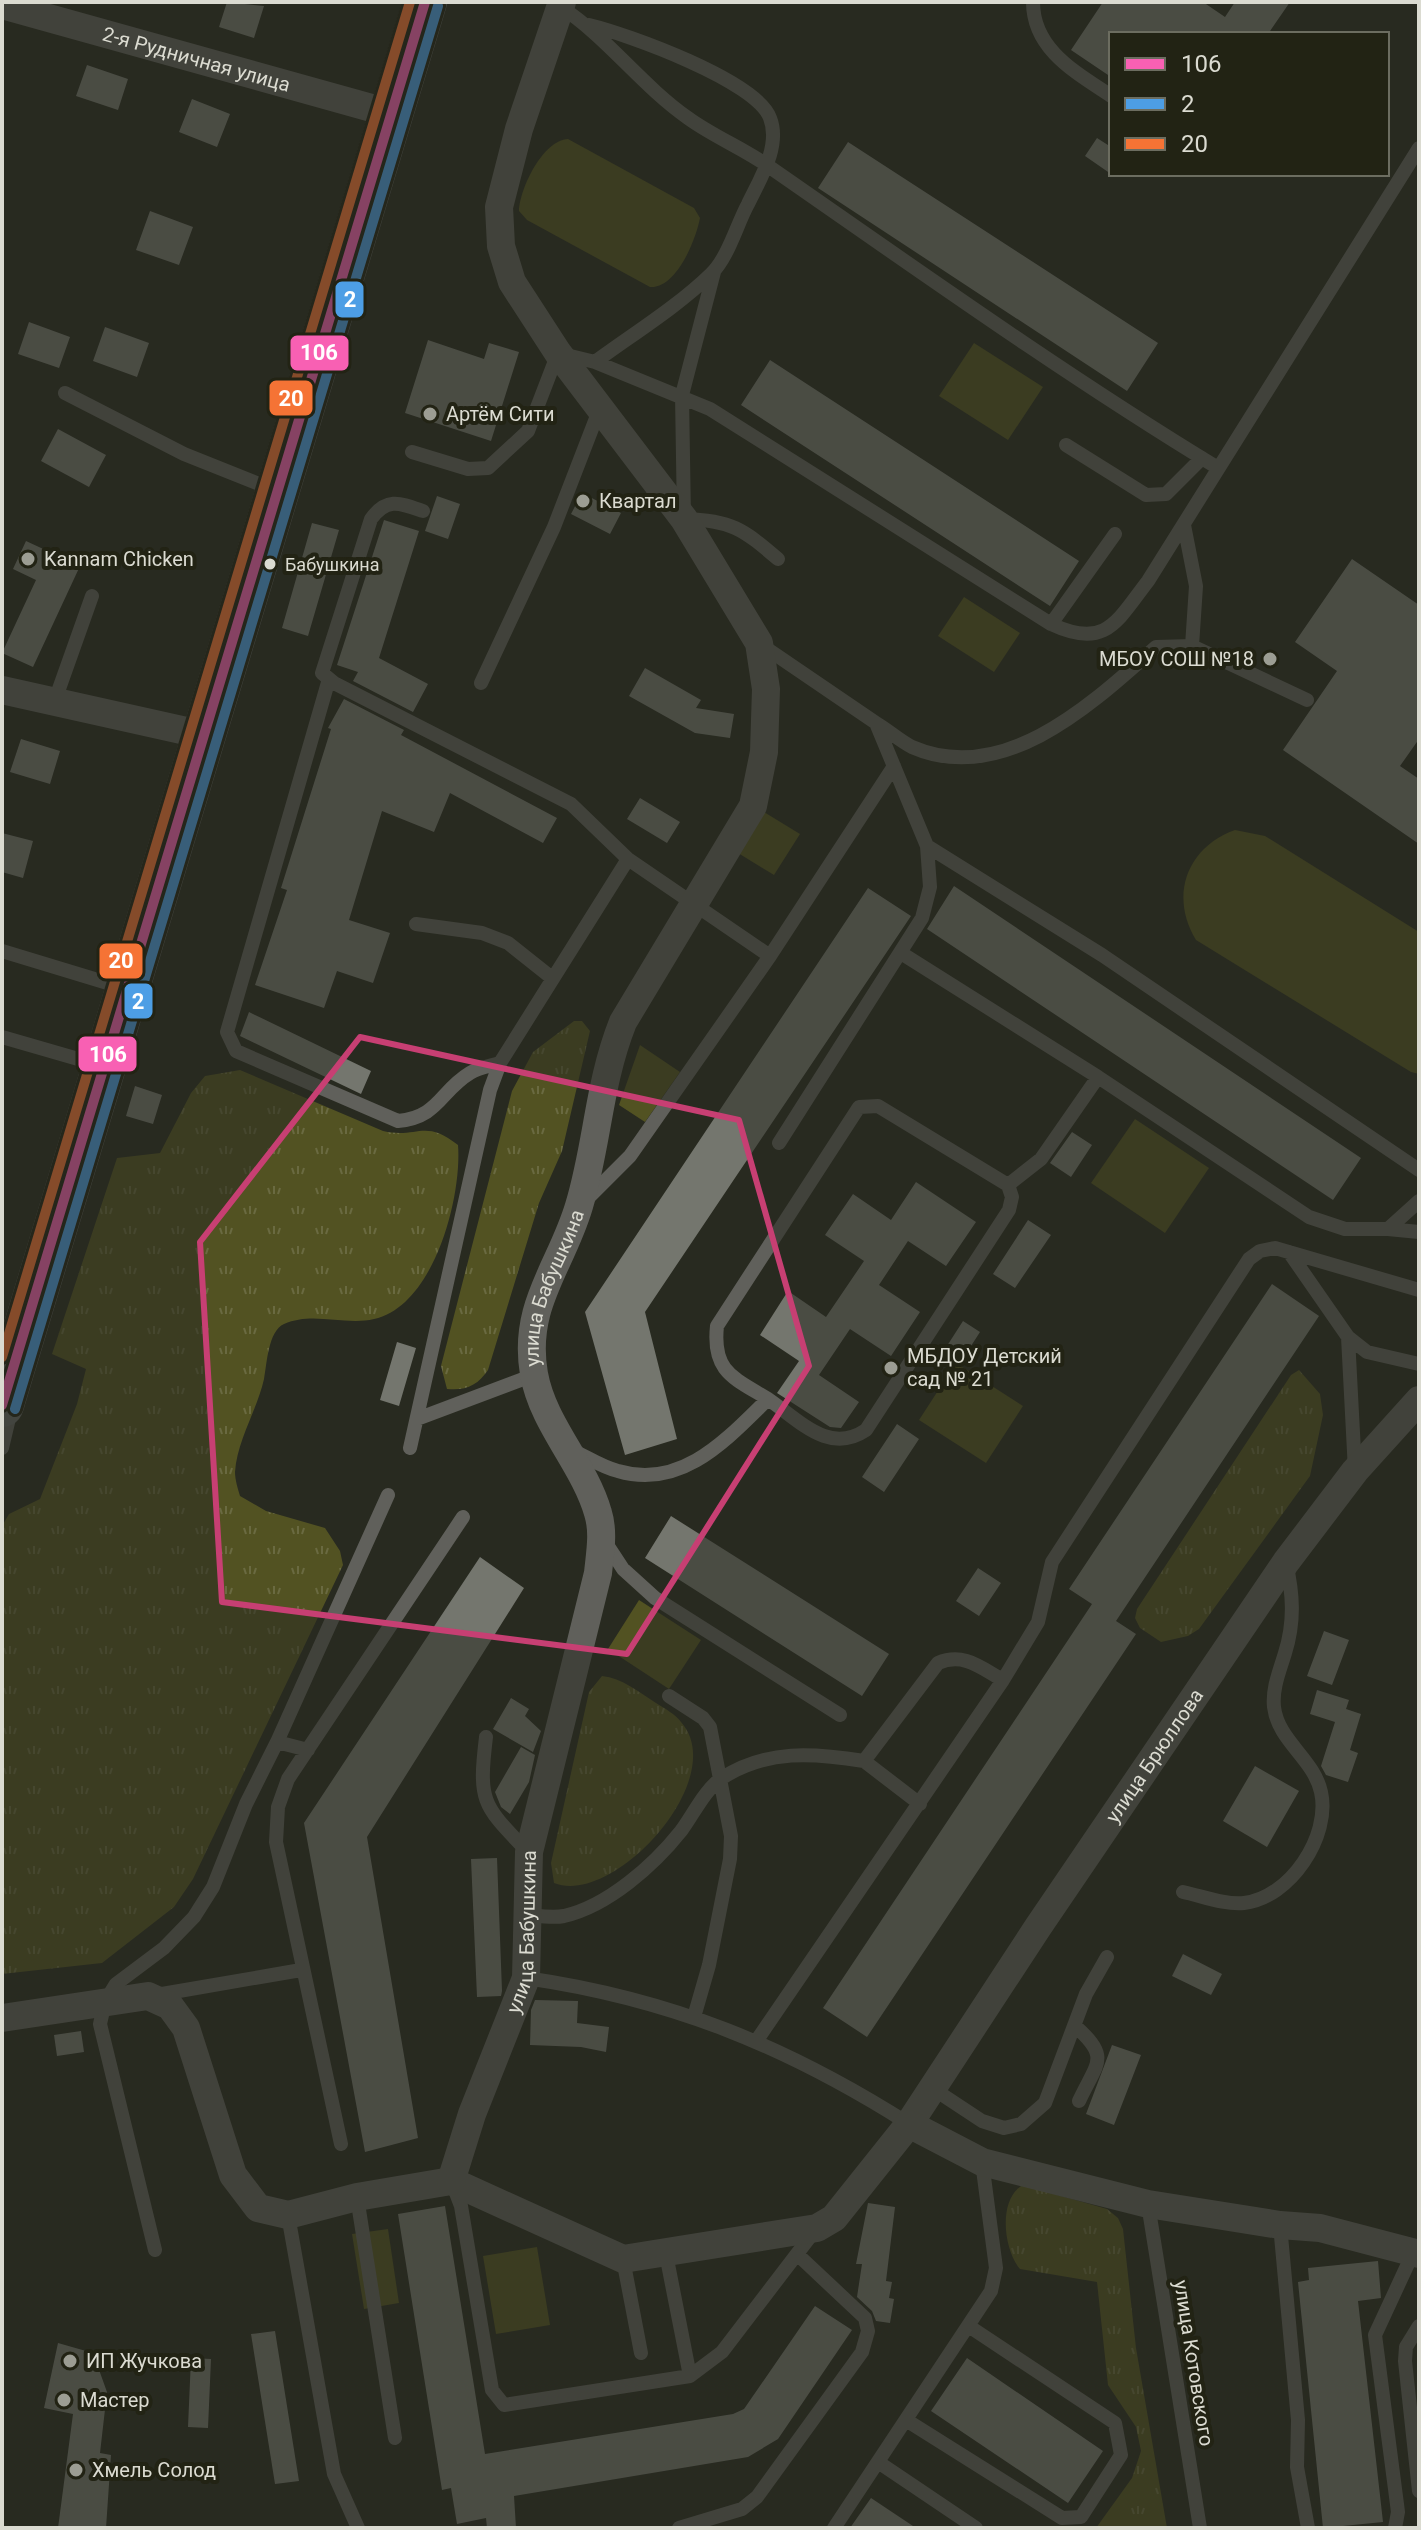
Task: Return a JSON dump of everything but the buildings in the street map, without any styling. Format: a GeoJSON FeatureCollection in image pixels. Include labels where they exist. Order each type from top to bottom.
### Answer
{"type":"FeatureCollection","features":[{"type":"Feature","properties":{"kind":"main road"},"geometry":{"type":"LineString","coordinates":[[4,1399],[15,1310],[103,1066],[425,2]]}},
{"type":"Feature","properties":{"kind":"street"},"geometry":{"type":"LineString","coordinates":[[561,4],[519,129],[499,207],[501,246],[512,282],[558,353],[684,519],[759,643]]}},
{"type":"Feature","properties":{"kind":"street","name":"2-я Рудничная улица"},"geometry":{"type":"LineString","coordinates":[[2,5],[393,114]]}},
{"type":"Feature","properties":{"kind":"street","name":"улица Бабушкина"},"geometry":{"type":"LineString","coordinates":[[451,2181],[472,2114],[526,1978],[529,1852],[595,1587],[602,1536],[592,1494],[562,1444],[534,1375],[533,1314],[579,1206],[607,1060],[623,1022],[753,806],[764,737],[766,689],[759,643]]}},
{"type":"Feature","properties":{"kind":"street"},"geometry":{"type":"LineString","coordinates":[[2,690],[204,735]]}},
{"type":"Feature","properties":{"kind":"street","name":"улица Брюллова"},"geometry":{"type":"LineString","coordinates":[[909,2124],[1286,1562],[1355,1471],[1419,1400]]}},
{"type":"Feature","properties":{"kind":"street"},"geometry":{"type":"LineString","coordinates":[[2,2018],[148,1996],[170,2006],[186,2028],[233,2175],[258,2208],[288,2215],[357,2197],[451,2181],[623,2259],[666,2254],[817,2228],[834,2218],[909,2124],[982,2162],[1148,2204],[1280,2225],[1320,2228],[1416,2254]]}},
{"type":"Feature","properties":{"kind":"lane"},"geometry":{"type":"LineString","coordinates":[[1033,2],[1040,32],[1055,57],[1109,95]]}},
{"type":"Feature","properties":{"kind":"lane"},"geometry":{"type":"LineString","coordinates":[[561,4],[589,25],[686,117],[767,165],[893,255],[1218,468]]}},
{"type":"Feature","properties":{"kind":"lane"},"geometry":{"type":"LineString","coordinates":[[589,25],[623,33],[684,58],[764,107],[771,118],[772,137],[767,165],[714,272],[682,395],[684,519],[721,520],[745,530],[778,559]]}},
{"type":"Feature","properties":{"kind":"lane"},"geometry":{"type":"LineString","coordinates":[[412,452],[468,469],[488,468],[528,431],[558,353],[595,362],[682,395],[1051,624],[1091,636],[1113,626],[1184,525],[1419,148]]}},
{"type":"Feature","properties":{"kind":"lane"},"geometry":{"type":"LineString","coordinates":[[595,362],[714,272]]}},
{"type":"Feature","properties":{"kind":"lane"},"geometry":{"type":"LineString","coordinates":[[65,393],[184,454],[278,492]]}},
{"type":"Feature","properties":{"kind":"lane"},"geometry":{"type":"LineString","coordinates":[[481,683],[554,527],[600,407]]}},
{"type":"Feature","properties":{"kind":"lane"},"geometry":{"type":"LineString","coordinates":[[1066,445],[1146,495],[1166,494],[1202,458]]}},
{"type":"Feature","properties":{"kind":"lane"},"geometry":{"type":"LineString","coordinates":[[423,511],[391,502],[381,505],[371,519],[322,673],[571,804],[628,859],[770,956]]}},
{"type":"Feature","properties":{"kind":"lane"},"geometry":{"type":"LineString","coordinates":[[1184,525],[1196,586],[1192,646]]}},
{"type":"Feature","properties":{"kind":"lane"},"geometry":{"type":"LineString","coordinates":[[1051,624],[1115,534]]}},
{"type":"Feature","properties":{"kind":"lane"},"geometry":{"type":"LineString","coordinates":[[54,703],[92,596]]}},
{"type":"Feature","properties":{"kind":"lane"},"geometry":{"type":"LineString","coordinates":[[759,643],[912,746],[962,756],[1018,747],[1049,732],[1156,647],[1192,646],[1307,700]]}},
{"type":"Feature","properties":{"kind":"lane"},"geometry":{"type":"LineString","coordinates":[[329,679],[227,1032],[236,1051],[398,1121],[417,1119],[434,1108],[470,1073],[500,1063]]}},
{"type":"Feature","properties":{"kind":"lane"},"geometry":{"type":"LineString","coordinates":[[779,1143],[901,953],[928,903],[927,846],[876,723]]}},
{"type":"Feature","properties":{"kind":"lane"},"geometry":{"type":"LineString","coordinates":[[579,1206],[630,1156],[770,956],[894,766]]}},
{"type":"Feature","properties":{"kind":"lane"},"geometry":{"type":"LineString","coordinates":[[927,846],[1102,955],[1419,1170]]}},
{"type":"Feature","properties":{"kind":"lane"},"geometry":{"type":"LineString","coordinates":[[410,1448],[490,1090],[500,1063],[628,859]]}},
{"type":"Feature","properties":{"kind":"lane"},"geometry":{"type":"LineString","coordinates":[[416,924],[482,933],[508,943],[552,978]]}},
{"type":"Feature","properties":{"kind":"lane"},"geometry":{"type":"LineString","coordinates":[[2,951],[127,989]]}},
{"type":"Feature","properties":{"kind":"lane"},"geometry":{"type":"LineString","coordinates":[[901,953],[1098,1077],[1309,1217],[1345,1229],[1419,1232]]}},
{"type":"Feature","properties":{"kind":"lane"},"geometry":{"type":"LineString","coordinates":[[2,1037],[103,1066]]}},
{"type":"Feature","properties":{"kind":"lane"},"geometry":{"type":"LineString","coordinates":[[1008,1185],[1041,1159],[1098,1077]]}},
{"type":"Feature","properties":{"kind":"lane"},"geometry":{"type":"LineString","coordinates":[[878,1106],[1008,1185],[1012,1197],[1009,1210],[866,1430],[846,1441],[827,1438],[768,1399],[726,1372],[717,1354],[717,1326],[859,1107],[878,1106]]}},
{"type":"Feature","properties":{"kind":"lane"},"geometry":{"type":"LineString","coordinates":[[1388,1229],[1419,1201]]}},
{"type":"Feature","properties":{"kind":"lane"},"geometry":{"type":"LineString","coordinates":[[757,2040],[1003,1680],[1038,1622],[1052,1562],[1249,1259],[1260,1251],[1289,1252],[1419,1290]]}},
{"type":"Feature","properties":{"kind":"lane"},"geometry":{"type":"LineString","coordinates":[[1289,1252],[1348,1337],[1367,1352],[1419,1364]]}},
{"type":"Feature","properties":{"kind":"lane"},"geometry":{"type":"LineString","coordinates":[[1348,1337],[1355,1471]]}},
{"type":"Feature","properties":{"kind":"lane"},"geometry":{"type":"LineString","coordinates":[[417,1419],[534,1375]]}},
{"type":"Feature","properties":{"kind":"lane"},"geometry":{"type":"LineString","coordinates":[[2,1448],[11,1409],[4,1399]]}},
{"type":"Feature","properties":{"kind":"lane"},"geometry":{"type":"LineString","coordinates":[[562,1444],[617,1471],[643,1475],[671,1471],[708,1456],[768,1399]]}},
{"type":"Feature","properties":{"kind":"lane"},"geometry":{"type":"LineString","coordinates":[[155,2250],[100,2024],[105,2002],[116,1984],[164,1948],[194,1917],[213,1887],[246,1804],[388,1495]]}},
{"type":"Feature","properties":{"kind":"lane"},"geometry":{"type":"LineString","coordinates":[[341,2144],[301,1970],[276,1842],[278,1807],[288,1779],[463,1517]]}},
{"type":"Feature","properties":{"kind":"lane"},"geometry":{"type":"LineString","coordinates":[[602,1536],[623,1569],[655,1598],[840,1715]]}},
{"type":"Feature","properties":{"kind":"lane"},"geometry":{"type":"LineString","coordinates":[[1183,1892],[1244,1903],[1269,1894],[1292,1876],[1308,1855],[1319,1829],[1322,1794],[1313,1770],[1290,1743],[1274,1707],[1276,1683],[1292,1623],[1294,1600],[1286,1562]]}},
{"type":"Feature","properties":{"kind":"lane"},"geometry":{"type":"LineString","coordinates":[[864,1761],[938,1663],[952,1657],[964,1658],[1003,1680]]}},
{"type":"Feature","properties":{"kind":"lane"},"geometry":{"type":"LineString","coordinates":[[669,1696],[703,1718],[710,1727],[731,1836],[728,1880],[694,2017]]}},
{"type":"Feature","properties":{"kind":"lane"},"geometry":{"type":"LineString","coordinates":[[486,1737],[481,1777],[486,1805],[529,1852]]}},
{"type":"Feature","properties":{"kind":"lane"},"geometry":{"type":"LineString","coordinates":[[277,1742],[308,1750]]}},
{"type":"Feature","properties":{"kind":"lane"},"geometry":{"type":"LineString","coordinates":[[528,1915],[562,1917],[602,1900],[649,1865],[679,1833],[718,1780],[763,1760],[797,1753],[864,1761],[920,1804]]}},
{"type":"Feature","properties":{"kind":"lane"},"geometry":{"type":"LineString","coordinates":[[932,2088],[982,2121],[1004,2128],[1021,2124],[1045,2103],[1086,1994],[1107,1957]]}},
{"type":"Feature","properties":{"kind":"lane"},"geometry":{"type":"LineString","coordinates":[[148,1996],[301,1970]]}},
{"type":"Feature","properties":{"kind":"lane"},"geometry":{"type":"LineString","coordinates":[[526,1978],[570,1982],[694,2017],[757,2040],[837,2079],[909,2124]]}},
{"type":"Feature","properties":{"kind":"lane"},"geometry":{"type":"LineString","coordinates":[[1075,2026],[1097,2045],[1099,2057],[1079,2101]]}},
{"type":"Feature","properties":{"kind":"lane"},"geometry":{"type":"LineString","coordinates":[[834,2528],[991,2291],[996,2268],[982,2162]]}},
{"type":"Feature","properties":{"kind":"lane"},"geometry":{"type":"LineString","coordinates":[[451,2181],[461,2206],[492,2390],[504,2405],[690,2376],[722,2352],[817,2228]]}},
{"type":"Feature","properties":{"kind":"lane"},"geometry":{"type":"LineString","coordinates":[[357,2197],[395,2438]]}},
{"type":"Feature","properties":{"kind":"lane","name":"улица Котовского"},"geometry":{"type":"LineString","coordinates":[[1148,2204],[1200,2528]]}},
{"type":"Feature","properties":{"kind":"lane"},"geometry":{"type":"LineString","coordinates":[[288,2215],[334,2474],[358,2528]]}},
{"type":"Feature","properties":{"kind":"lane"},"geometry":{"type":"LineString","coordinates":[[1280,2225],[1298,2420],[1297,2467],[1308,2528]]}},
{"type":"Feature","properties":{"kind":"lane"},"geometry":{"type":"LineString","coordinates":[[666,2254],[690,2376]]}},
{"type":"Feature","properties":{"kind":"lane"},"geometry":{"type":"LineString","coordinates":[[1395,2528],[1398,2512],[1375,2335],[1416,2254]]}},
{"type":"Feature","properties":{"kind":"lane"},"geometry":{"type":"LineString","coordinates":[[679,2528],[742,2509],[757,2497],[862,2352],[868,2331],[865,2318],[798,2255]]}},
{"type":"Feature","properties":{"kind":"lane"},"geometry":{"type":"LineString","coordinates":[[623,2259],[641,2353]]}},
{"type":"Feature","properties":{"kind":"lane"},"geometry":{"type":"LineString","coordinates":[[1419,2326],[1406,2347],[1405,2361],[1419,2491]]}},
{"type":"Feature","properties":{"kind":"lane"},"geometry":{"type":"LineString","coordinates":[[906,2420],[1062,2518],[1081,2517],[1121,2455],[1115,2423],[970,2327]]}},
{"type":"Feature","properties":{"kind":"lane"},"geometry":{"type":"LineString","coordinates":[[878,2462],[976,2528]]}},
{"type":"Feature","properties":{"kind":"highlighted area"},"geometry":{"type":"Polygon","coordinates":[[[360,1037],[739,1120],[809,1366],[627,1654],[222,1602],[200,1242],[360,1037]]]}},
{"type":"Feature","properties":{"kind":"green space"},"geometry":{"type":"Polygon","coordinates":[[[568,139],[694,208],[700,218],[694,238],[676,272],[659,286],[650,287],[527,220],[519,211],[534,167],[550,147],[568,139]]]}},
{"type":"Feature","properties":{"kind":"green space"},"geometry":{"type":"Polygon","coordinates":[[[974,343],[1043,387],[1008,440],[939,396],[974,343]]]}},
{"type":"Feature","properties":{"kind":"green space"},"geometry":{"type":"Polygon","coordinates":[[[964,597],[1020,633],[994,672],[938,636],[964,597]]]}},
{"type":"Feature","properties":{"kind":"green space"},"geometry":{"type":"Polygon","coordinates":[[[764,812],[800,834],[774,875],[738,853],[764,812]]]}},
{"type":"Feature","properties":{"kind":"green space"},"geometry":{"type":"Polygon","coordinates":[[[1235,830],[1265,836],[1419,932],[1419,1074],[1411,1072],[1196,940],[1184,907],[1187,875],[1205,848],[1235,830]]]}},
{"type":"Feature","properties":{"kind":"green space"},"geometry":{"type":"Polygon","coordinates":[[[574,1021],[582,1021],[590,1031],[562,1151],[539,1203],[488,1370],[471,1386],[447,1389],[441,1366],[512,1091],[533,1052],[574,1021]]]}},
{"type":"Feature","properties":{"kind":"green space"},"geometry":{"type":"Polygon","coordinates":[[[640,1045],[680,1072],[645,1122],[619,1105],[640,1045]]]}},
{"type":"Feature","properties":{"kind":"green space"},"geometry":{"type":"Polygon","coordinates":[[[240,1070],[383,1131],[429,1131],[458,1145],[455,1192],[449,1219],[428,1272],[413,1294],[395,1310],[363,1321],[295,1320],[279,1328],[271,1341],[261,1391],[237,1460],[235,1475],[240,1496],[266,1511],[325,1528],[340,1551],[343,1565],[193,1879],[174,1907],[102,1963],[2,1974],[2,1526],[9,1514],[40,1499],[77,1404],[86,1369],[52,1354],[117,1158],[160,1153],[191,1093],[205,1076],[240,1070]]]}},
{"type":"Feature","properties":{"kind":"green space"},"geometry":{"type":"Polygon","coordinates":[[[1135,1119],[1209,1168],[1165,1233],[1091,1183],[1135,1119]]]}},
{"type":"Feature","properties":{"kind":"green space"},"geometry":{"type":"Polygon","coordinates":[[[956,1363],[1023,1406],[986,1463],[919,1420],[956,1363]]]}},
{"type":"Feature","properties":{"kind":"green space"},"geometry":{"type":"Polygon","coordinates":[[[1299,1370],[1320,1394],[1323,1415],[1310,1476],[1199,1629],[1188,1636],[1161,1642],[1140,1628],[1135,1618],[1137,1609],[1291,1375],[1299,1370]]]}},
{"type":"Feature","properties":{"kind":"green space"},"geometry":{"type":"Polygon","coordinates":[[[639,1600],[701,1640],[669,1689],[608,1649],[639,1600]]]}},
{"type":"Feature","properties":{"kind":"green space"},"geometry":{"type":"Polygon","coordinates":[[[602,1676],[630,1686],[679,1719],[692,1746],[691,1774],[679,1804],[659,1832],[634,1857],[606,1876],[579,1885],[554,1883],[551,1863],[589,1692],[602,1676]]]}},
{"type":"Feature","properties":{"kind":"green space"},"geometry":{"type":"Polygon","coordinates":[[[1023,2185],[1107,2209],[1118,2218],[1123,2229],[1136,2348],[1167,2528],[1096,2528],[1132,2478],[1141,2451],[1136,2427],[1108,2385],[1097,2282],[1020,2269],[1014,2260],[1007,2237],[1007,2212],[1015,2192],[1023,2185]]]}},
{"type":"Feature","properties":{"kind":"green space"},"geometry":{"type":"Polygon","coordinates":[[[388,2229],[399,2303],[364,2309],[352,2234],[388,2229]]]}},
{"type":"Feature","properties":{"kind":"green space"},"geometry":{"type":"Polygon","coordinates":[[[537,2247],[550,2325],[496,2334],[483,2256],[537,2247]]]}},
{"type":"Feature","properties":{"kind":"transit line","name":"20"},"geometry":{"type":"LineString","coordinates":[[2,1357],[410,2]]}},
{"type":"Feature","properties":{"kind":"transit line","name":"106"},"geometry":{"type":"LineString","coordinates":[[2,1405],[425,2]]}},
{"type":"Feature","properties":{"kind":"transit line","name":"2"},"geometry":{"type":"LineString","coordinates":[[15,1409],[438,6]]}},
{"type":"Feature","properties":{"kind":"place","name":"Артём Сити"},"geometry":{"type":"Point","coordinates":[430,414]}},
{"type":"Feature","properties":{"kind":"place","name":"Квартал"},"geometry":{"type":"Point","coordinates":[583,501]}},
{"type":"Feature","properties":{"kind":"place","name":"Kannam Chicken"},"geometry":{"type":"Point","coordinates":[28,559]}},
{"type":"Feature","properties":{"kind":"place","name":"Бабушкина"},"geometry":{"type":"Point","coordinates":[270,564]}},
{"type":"Feature","properties":{"kind":"place","name":"МБОУ СОШ №18"},"geometry":{"type":"Point","coordinates":[1270,659]}},
{"type":"Feature","properties":{"kind":"place","name":"МБДОУ Детский сад № 21"},"geometry":{"type":"Point","coordinates":[891,1368]}},
{"type":"Feature","properties":{"kind":"place","name":"ИП Жучкова"},"geometry":{"type":"Point","coordinates":[70,2361]}},
{"type":"Feature","properties":{"kind":"place","name":"Мастер"},"geometry":{"type":"Point","coordinates":[64,2400]}},
{"type":"Feature","properties":{"kind":"place","name":"Хмель Солод"},"geometry":{"type":"Point","coordinates":[76,2470]}}]}
